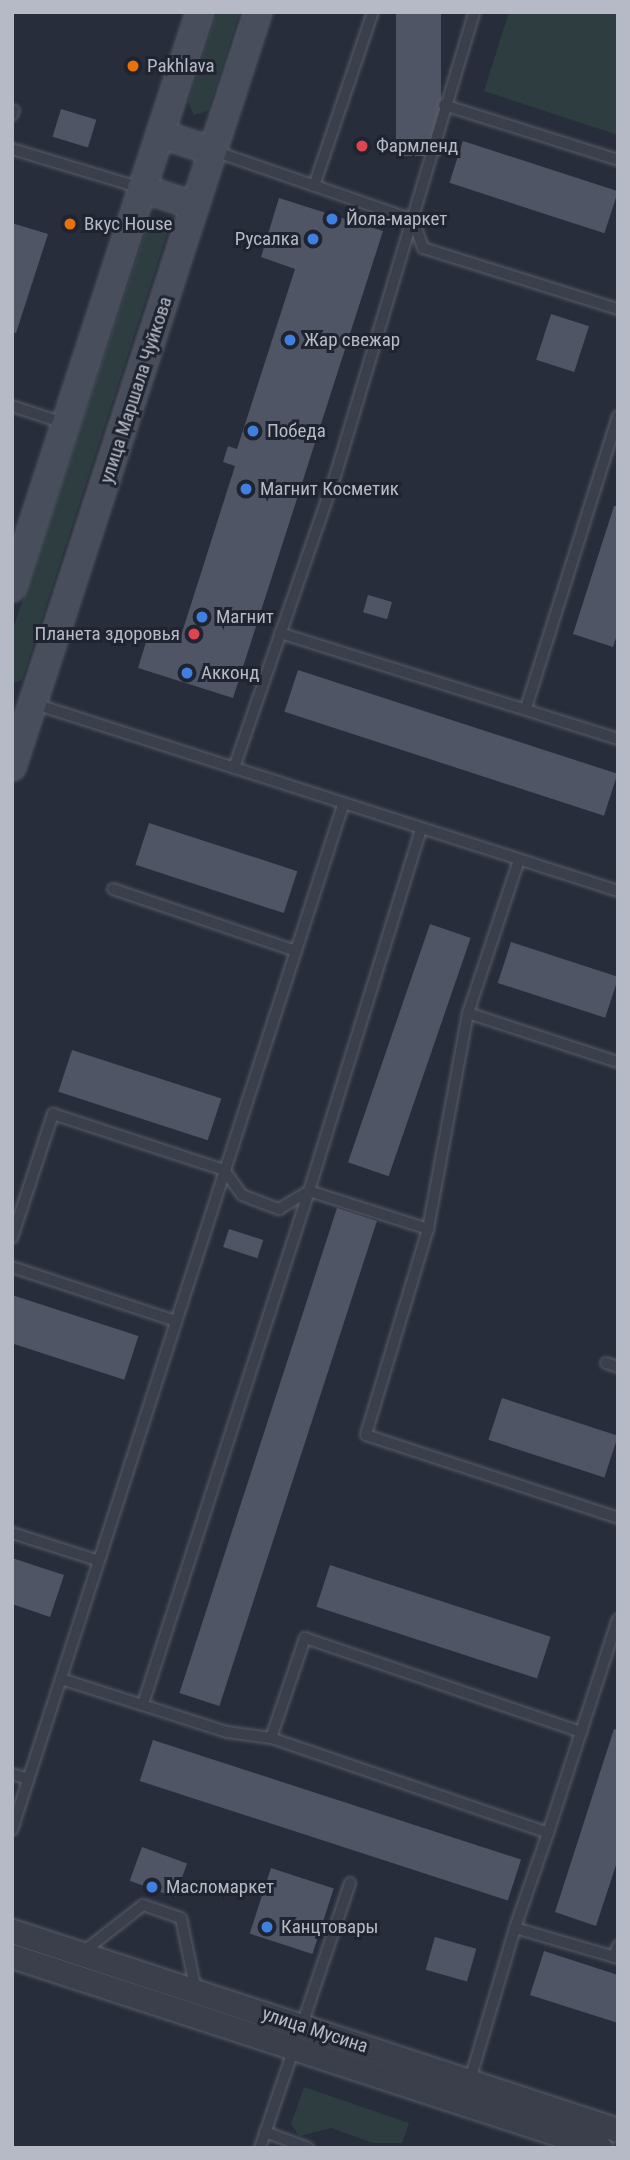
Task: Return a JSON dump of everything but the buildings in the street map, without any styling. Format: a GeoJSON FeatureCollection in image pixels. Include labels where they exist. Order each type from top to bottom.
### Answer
{"type":"FeatureCollection","features":[{"type":"Feature","properties":{"kind":"main road"},"geometry":{"type":"LineString","coordinates":[[12,588],[200,12]]}},
{"type":"Feature","properties":{"kind":"main road","name":"улица Маршала Чуйкова"},"geometry":{"type":"LineString","coordinates":[[12,767],[22,700],[214,151],[258,12]]}},
{"type":"Feature","properties":{"kind":"main road"},"geometry":{"type":"LineString","coordinates":[[160,134],[214,151]]}},
{"type":"Feature","properties":{"kind":"main road"},"geometry":{"type":"LineString","coordinates":[[141,188],[195,206]]}},
{"type":"Feature","properties":{"kind":"street","name":"улица Мусина"},"geometry":{"type":"LineString","coordinates":[[12,1931],[196,1992],[298,2037]]}},
{"type":"Feature","properties":{"kind":"street","name":"улица Мусина"},"geometry":{"type":"LineString","coordinates":[[12,1956],[298,2037],[466,2092],[618,2130]]}},
{"type":"Feature","properties":{"kind":"street","name":"улица Мусина"},"geometry":{"type":"LineString","coordinates":[[466,2092],[594,2147]]}},
{"type":"Feature","properties":{"kind":"lane"},"geometry":{"type":"LineString","coordinates":[[314,186],[373,12]]}},
{"type":"Feature","properties":{"kind":"lane"},"geometry":{"type":"LineString","coordinates":[[234,768],[337,470],[474,12]]}},
{"type":"Feature","properties":{"kind":"lane"},"geometry":{"type":"LineString","coordinates":[[444,106],[618,160]]}},
{"type":"Feature","properties":{"kind":"lane"},"geometry":{"type":"LineString","coordinates":[[12,149],[141,188]]}},
{"type":"Feature","properties":{"kind":"lane"},"geometry":{"type":"LineString","coordinates":[[214,151],[413,220]]}},
{"type":"Feature","properties":{"kind":"lane"},"geometry":{"type":"LineString","coordinates":[[413,220],[423,248],[618,309]]}},
{"type":"Feature","properties":{"kind":"lane"},"geometry":{"type":"LineString","coordinates":[[12,406],[65,423]]}},
{"type":"Feature","properties":{"kind":"lane"},"geometry":{"type":"LineString","coordinates":[[526,708],[618,416]]}},
{"type":"Feature","properties":{"kind":"lane"},"geometry":{"type":"LineString","coordinates":[[280,633],[618,739]]}},
{"type":"Feature","properties":{"kind":"lane"},"geometry":{"type":"LineString","coordinates":[[22,700],[618,891]]}},
{"type":"Feature","properties":{"kind":"lane"},"geometry":{"type":"LineString","coordinates":[[12,1830],[343,805]]}},
{"type":"Feature","properties":{"kind":"lane"},"geometry":{"type":"LineString","coordinates":[[143,1704],[309,1191],[421,829]]}},
{"type":"Feature","properties":{"kind":"lane"},"geometry":{"type":"LineString","coordinates":[[519,860],[468,1013],[428,1229],[366,1435],[618,1518]]}},
{"type":"Feature","properties":{"kind":"lane"},"geometry":{"type":"LineString","coordinates":[[113,889],[296,951]]}},
{"type":"Feature","properties":{"kind":"lane"},"geometry":{"type":"LineString","coordinates":[[468,1013],[618,1062]]}},
{"type":"Feature","properties":{"kind":"lane"},"geometry":{"type":"LineString","coordinates":[[12,1238],[53,1114],[224,1170],[242,1195],[279,1209],[309,1191],[428,1229]]}},
{"type":"Feature","properties":{"kind":"lane"},"geometry":{"type":"LineString","coordinates":[[12,1267],[176,1321]]}},
{"type":"Feature","properties":{"kind":"lane"},"geometry":{"type":"LineString","coordinates":[[606,1363],[618,1367]]}},
{"type":"Feature","properties":{"kind":"lane"},"geometry":{"type":"LineString","coordinates":[[12,1533],[99,1561]]}},
{"type":"Feature","properties":{"kind":"lane"},"geometry":{"type":"LineString","coordinates":[[466,2092],[515,1928],[618,1619]]}},
{"type":"Feature","properties":{"kind":"lane"},"geometry":{"type":"LineString","coordinates":[[271,1738],[305,1638],[581,1731]]}},
{"type":"Feature","properties":{"kind":"lane"},"geometry":{"type":"LineString","coordinates":[[61,1679],[228,1732],[271,1738],[548,1833]]}},
{"type":"Feature","properties":{"kind":"lane"},"geometry":{"type":"LineString","coordinates":[[12,1774],[28,1779]]}},
{"type":"Feature","properties":{"kind":"lane"},"geometry":{"type":"LineString","coordinates":[[260,2148],[350,1883]]}},
{"type":"Feature","properties":{"kind":"lane"},"geometry":{"type":"LineString","coordinates":[[80,1953],[143,1905],[181,1918],[196,1992]]}},
{"type":"Feature","properties":{"kind":"lane"},"geometry":{"type":"LineString","coordinates":[[515,1928],[616,1958],[618,1945]]}},
{"type":"Feature","properties":{"kind":"lane"},"geometry":{"type":"LineString","coordinates":[[265,2132],[308,2148]]}},
{"type":"Feature","properties":{"kind":"shaded area"},"geometry":{"type":"Polygon","coordinates":[[[217,12],[240,12],[208,111],[194,115],[188,102],[217,12]]]}},
{"type":"Feature","properties":{"kind":"shaded area"},"geometry":{"type":"Polygon","coordinates":[[[509,12],[618,12],[618,135],[484,91],[509,12]]]}},
{"type":"Feature","properties":{"kind":"shaded area"},"geometry":{"type":"Polygon","coordinates":[[[156,217],[163,218],[169,228],[22,680],[12,684],[12,632],[149,221],[156,217]]]}},
{"type":"Feature","properties":{"kind":"shaded area"},"geometry":{"type":"Polygon","coordinates":[[[304,2087],[409,2123],[402,2143],[373,2143],[331,2128],[299,2136],[291,2124],[304,2087]]]}},
{"type":"Feature","properties":{"kind":"place","name":"Pakhlava"},"geometry":{"type":"Point","coordinates":[133,66]}},
{"type":"Feature","properties":{"kind":"place","name":"Фармленд"},"geometry":{"type":"Point","coordinates":[362,146]}},
{"type":"Feature","properties":{"kind":"place","name":"Йола-маркет"},"geometry":{"type":"Point","coordinates":[332,219]}},
{"type":"Feature","properties":{"kind":"place","name":"Вкус House"},"geometry":{"type":"Point","coordinates":[70,224]}},
{"type":"Feature","properties":{"kind":"place","name":"Русалка"},"geometry":{"type":"Point","coordinates":[313,239]}},
{"type":"Feature","properties":{"kind":"place","name":"Жар свежар"},"geometry":{"type":"Point","coordinates":[290,340]}},
{"type":"Feature","properties":{"kind":"place","name":"Победа"},"geometry":{"type":"Point","coordinates":[253,431]}},
{"type":"Feature","properties":{"kind":"place","name":"Магнит Косметик"},"geometry":{"type":"Point","coordinates":[246,489]}},
{"type":"Feature","properties":{"kind":"place","name":"Магнит"},"geometry":{"type":"Point","coordinates":[202,617]}},
{"type":"Feature","properties":{"kind":"place","name":"Планета здоровья"},"geometry":{"type":"Point","coordinates":[194,634]}},
{"type":"Feature","properties":{"kind":"place","name":"Акконд"},"geometry":{"type":"Point","coordinates":[187,673]}},
{"type":"Feature","properties":{"kind":"place","name":"Масломаркет"},"geometry":{"type":"Point","coordinates":[152,1887]}},
{"type":"Feature","properties":{"kind":"place","name":"Канцтовары"},"geometry":{"type":"Point","coordinates":[267,1927]}}]}
